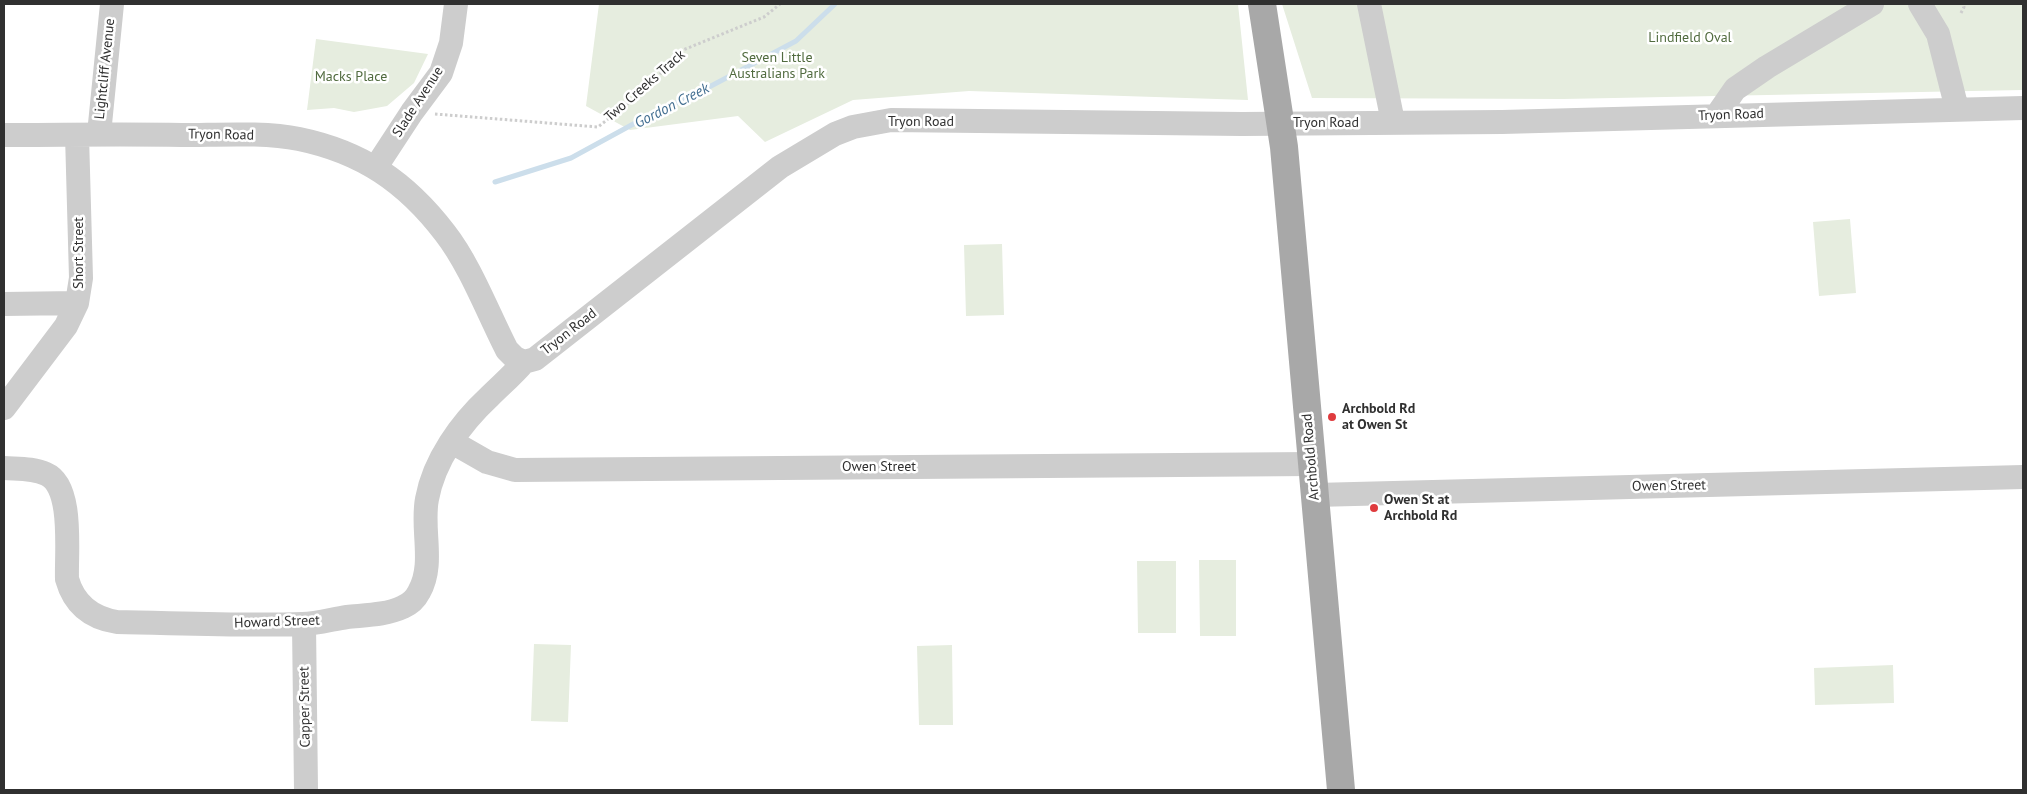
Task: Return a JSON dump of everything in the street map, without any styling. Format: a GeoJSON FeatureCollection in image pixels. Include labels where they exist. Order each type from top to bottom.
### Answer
{"type":"FeatureCollection","features":[{"type":"Feature","properties":{"kind":"main road","name":"Archbold Road"},"geometry":{"type":"LineString","coordinates":[[1262,4],[1282,123],[1341,790]]}},
{"type":"Feature","properties":{"kind":"street","name":"Lightcliff Avenue"},"geometry":{"type":"LineString","coordinates":[[88,135],[112,4]]}},
{"type":"Feature","properties":{"kind":"street","name":"Slade Avenue"},"geometry":{"type":"LineString","coordinates":[[376,167],[412,112],[441,73],[451,43],[456,4]]}},
{"type":"Feature","properties":{"kind":"street"},"geometry":{"type":"LineString","coordinates":[[1369,4],[1393,122]]}},
{"type":"Feature","properties":{"kind":"street"},"geometry":{"type":"LineString","coordinates":[[1717,115],[1735,89],[1767,67],[1872,4]]}},
{"type":"Feature","properties":{"kind":"street"},"geometry":{"type":"LineString","coordinates":[[1920,4],[1938,34],[1957,109]]}},
{"type":"Feature","properties":{"kind":"street","name":"Tryon Road"},"geometry":{"type":"LineString","coordinates":[[4,135],[255,135],[298,139],[341,151],[376,167],[401,186],[446,234],[464,264],[507,350],[515,358],[524,362],[535,359],[780,167],[835,134],[853,127],[891,120],[1282,123],[1502,122],[2023,108]]}},
{"type":"Feature","properties":{"kind":"street","name":"Short Street"},"geometry":{"type":"LineString","coordinates":[[4,408],[66,326],[78,303],[81,278],[88,135]]}},
{"type":"Feature","properties":{"kind":"street"},"geometry":{"type":"LineString","coordinates":[[4,304],[78,303]]}},
{"type":"Feature","properties":{"kind":"street","name":"Howard Street"},"geometry":{"type":"LineString","coordinates":[[4,468],[47,474],[60,489],[64,497],[67,579],[76,600],[97,617],[116,622],[304,624],[390,612],[405,607],[413,600],[424,582],[427,572],[424,518],[429,488],[442,457],[474,412],[512,377],[524,362]]}},
{"type":"Feature","properties":{"kind":"street","name":"Owen Street"},"geometry":{"type":"LineString","coordinates":[[452,442],[487,462],[516,470],[1312,464]]}},
{"type":"Feature","properties":{"kind":"street","name":"Owen Street"},"geometry":{"type":"LineString","coordinates":[[1314,495],[2023,477]]}},
{"type":"Feature","properties":{"kind":"street","name":"Capper Street"},"geometry":{"type":"LineString","coordinates":[[304,624],[306,790]]}},
{"type":"Feature","properties":{"kind":"path","name":"Two Creeks Track"},"geometry":{"type":"LineString","coordinates":[[412,112],[598,127],[646,89],[683,50],[764,17],[780,4]]}},
{"type":"Feature","properties":{"kind":"path"},"geometry":{"type":"LineString","coordinates":[[1961,13],[1964,7],[1963,4]]}},
{"type":"Feature","properties":{"kind":"green space","name":"Seven Little Australians Park"},"geometry":{"type":"Polygon","coordinates":[[[599,4],[1238,4],[1248,100],[969,91],[853,100],[765,142],[738,116],[630,130],[586,106],[599,4]]]}},
{"type":"Feature","properties":{"kind":"green space","name":"Lindfield Oval"},"geometry":{"type":"Polygon","coordinates":[[[1282,4],[2023,4],[2023,90],[1563,99],[1312,98],[1282,4]]]}},
{"type":"Feature","properties":{"kind":"green space","name":"Macks Place"},"geometry":{"type":"Polygon","coordinates":[[[316,39],[428,54],[414,83],[387,106],[354,112],[334,108],[307,110],[316,39]]]}},
{"type":"Feature","properties":{"kind":"green space"},"geometry":{"type":"Polygon","coordinates":[[[1850,219],[1856,293],[1819,296],[1813,222],[1850,219]]]}},
{"type":"Feature","properties":{"kind":"green space"},"geometry":{"type":"Polygon","coordinates":[[[1002,244],[1004,315],[966,316],[964,245],[1002,244]]]}},
{"type":"Feature","properties":{"kind":"green space"},"geometry":{"type":"Polygon","coordinates":[[[1199,560],[1236,560],[1236,636],[1200,636],[1199,560]]]}},
{"type":"Feature","properties":{"kind":"green space"},"geometry":{"type":"Polygon","coordinates":[[[1137,561],[1176,561],[1176,633],[1138,633],[1137,561]]]}},
{"type":"Feature","properties":{"kind":"green space"},"geometry":{"type":"Polygon","coordinates":[[[534,644],[571,645],[568,722],[531,721],[534,644]]]}},
{"type":"Feature","properties":{"kind":"green space"},"geometry":{"type":"Polygon","coordinates":[[[952,645],[953,725],[919,725],[917,646],[952,645]]]}},
{"type":"Feature","properties":{"kind":"green space"},"geometry":{"type":"Polygon","coordinates":[[[1893,665],[1894,703],[1815,705],[1814,668],[1893,665]]]}},
{"type":"Feature","properties":{"kind":"waterway","name":"Gordon Creek"},"geometry":{"type":"LineString","coordinates":[[495,182],[571,158],[637,122],[711,86],[796,41],[835,4]]}},
{"type":"Feature","properties":{"kind":"place","name":"Archbold Rd at Owen St"},"geometry":{"type":"Point","coordinates":[1332,417]}},
{"type":"Feature","properties":{"kind":"place","name":"Owen St at Archbold Rd"},"geometry":{"type":"Point","coordinates":[1374,508]}}]}
